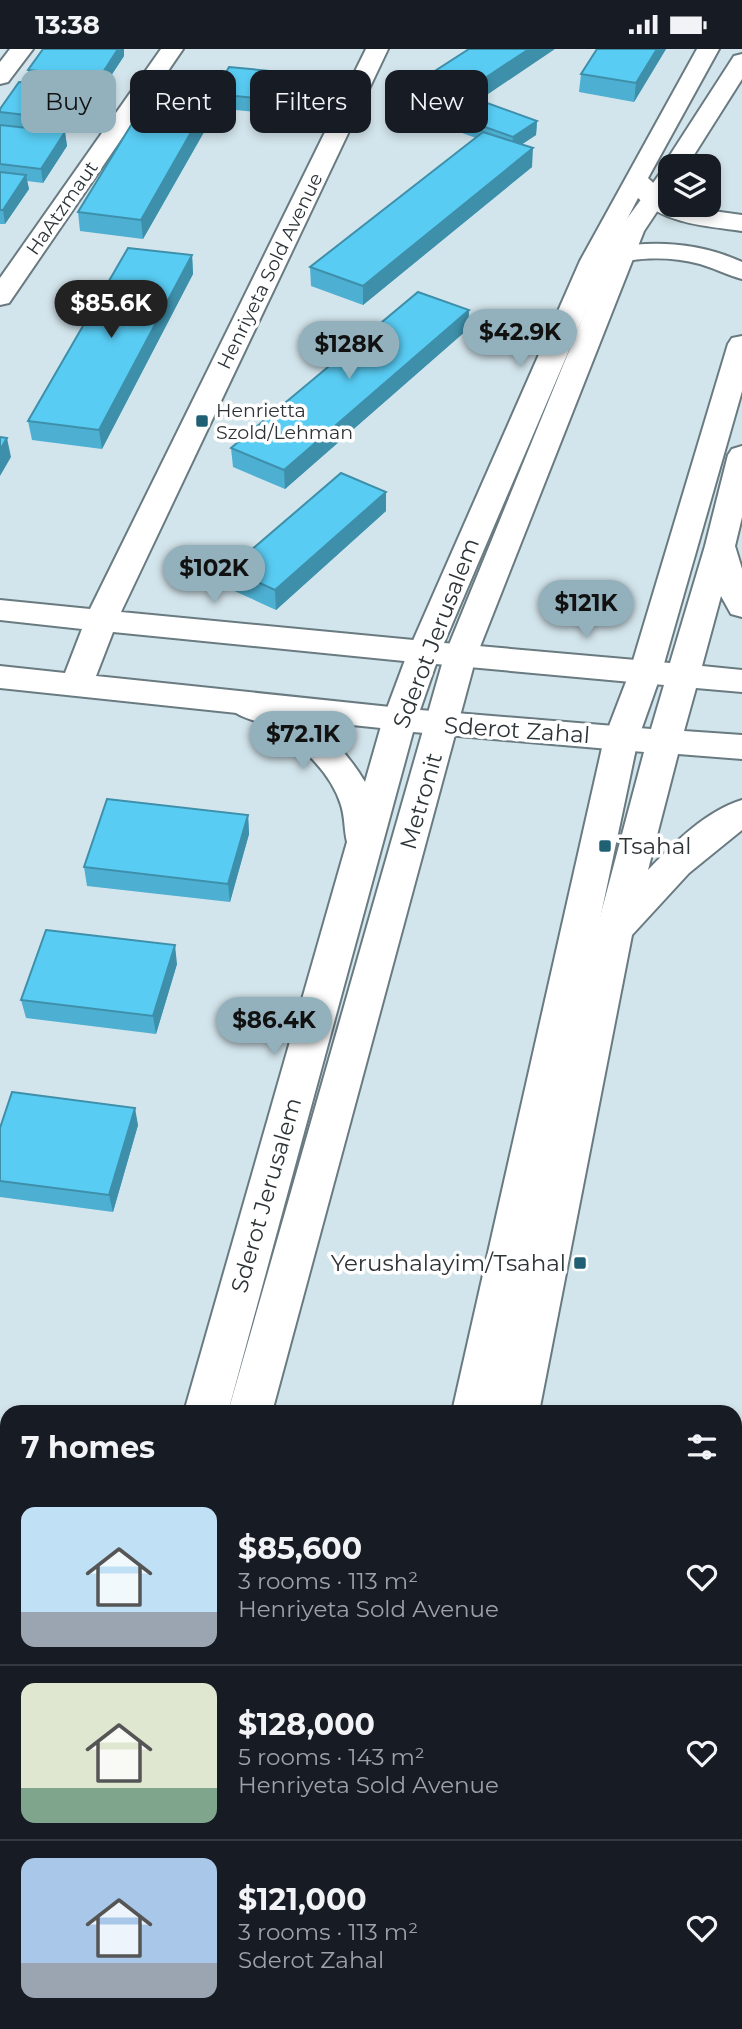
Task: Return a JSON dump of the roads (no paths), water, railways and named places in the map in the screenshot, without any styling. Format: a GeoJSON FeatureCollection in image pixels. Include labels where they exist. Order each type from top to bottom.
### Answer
{"type":"FeatureCollection","features":[{"type":"Feature","properties":{"kind":"main road"},"geometry":{"type":"LineString","coordinates":[[0,77],[22,49]]}},
{"type":"Feature","properties":{"kind":"main road","name":"HaAtzmaut"},"geometry":{"type":"LineString","coordinates":[[0,297],[23,247],[172,49]]}},
{"type":"Feature","properties":{"kind":"main road","name":"Henriyeta Sold Avenue"},"geometry":{"type":"LineString","coordinates":[[76,685],[101,620],[377,49]]}},
{"type":"Feature","properties":{"kind":"main road"},"geometry":{"type":"LineString","coordinates":[[708,49],[653,184],[677,212],[742,223]]}},
{"type":"Feature","properties":{"kind":"main road"},"geometry":{"type":"LineString","coordinates":[[683,154],[742,61]]}},
{"type":"Feature","properties":{"kind":"main road","name":"Metronit"},"geometry":{"type":"LineString","coordinates":[[252,1405],[460,657],[608,257],[631,231],[653,184]]}},
{"type":"Feature","properties":{"kind":"main road"},"geometry":{"type":"LineString","coordinates":[[608,257],[648,250],[682,253],[724,262],[742,271]]}},
{"type":"Feature","properties":{"kind":"main road","name":"Sderot Jerusalem"},"geometry":{"type":"LineString","coordinates":[[208,1405],[400,719],[424,652],[608,257]]}},
{"type":"Feature","properties":{"kind":"main road"},"geometry":{"type":"LineString","coordinates":[[476,1405],[621,739],[645,674],[742,344]]}},
{"type":"Feature","properties":{"kind":"main road"},"geometry":{"type":"LineString","coordinates":[[520,1405],[614,932],[664,741],[720,546],[742,455]]}},
{"type":"Feature","properties":{"kind":"main road"},"geometry":{"type":"LineString","coordinates":[[720,546],[732,587],[742,607]]}},
{"type":"Feature","properties":{"kind":"main road"},"geometry":{"type":"LineString","coordinates":[[0,610],[460,657],[742,681]]}},
{"type":"Feature","properties":{"kind":"main road","name":"Sderot Zahal"},"geometry":{"type":"LineString","coordinates":[[0,677],[443,725],[742,747]]}},
{"type":"Feature","properties":{"kind":"main road"},"geometry":{"type":"LineString","coordinates":[[242,703],[290,724],[312,741],[334,764],[348,783],[358,804],[365,842]]}},
{"type":"Feature","properties":{"kind":"main road"},"geometry":{"type":"LineString","coordinates":[[614,932],[667,870],[716,829],[742,813]]}},
{"type":"Feature","properties":{"kind":"place","name":"Henrietta Szold/Lehman"},"geometry":{"type":"Point","coordinates":[202,421]}},
{"type":"Feature","properties":{"kind":"place","name":"Tsahal"},"geometry":{"type":"Point","coordinates":[605,846]}},
{"type":"Feature","properties":{"kind":"place","name":"Yerushalayim/Tsahal"},"geometry":{"type":"Point","coordinates":[580,1263]}}]}
